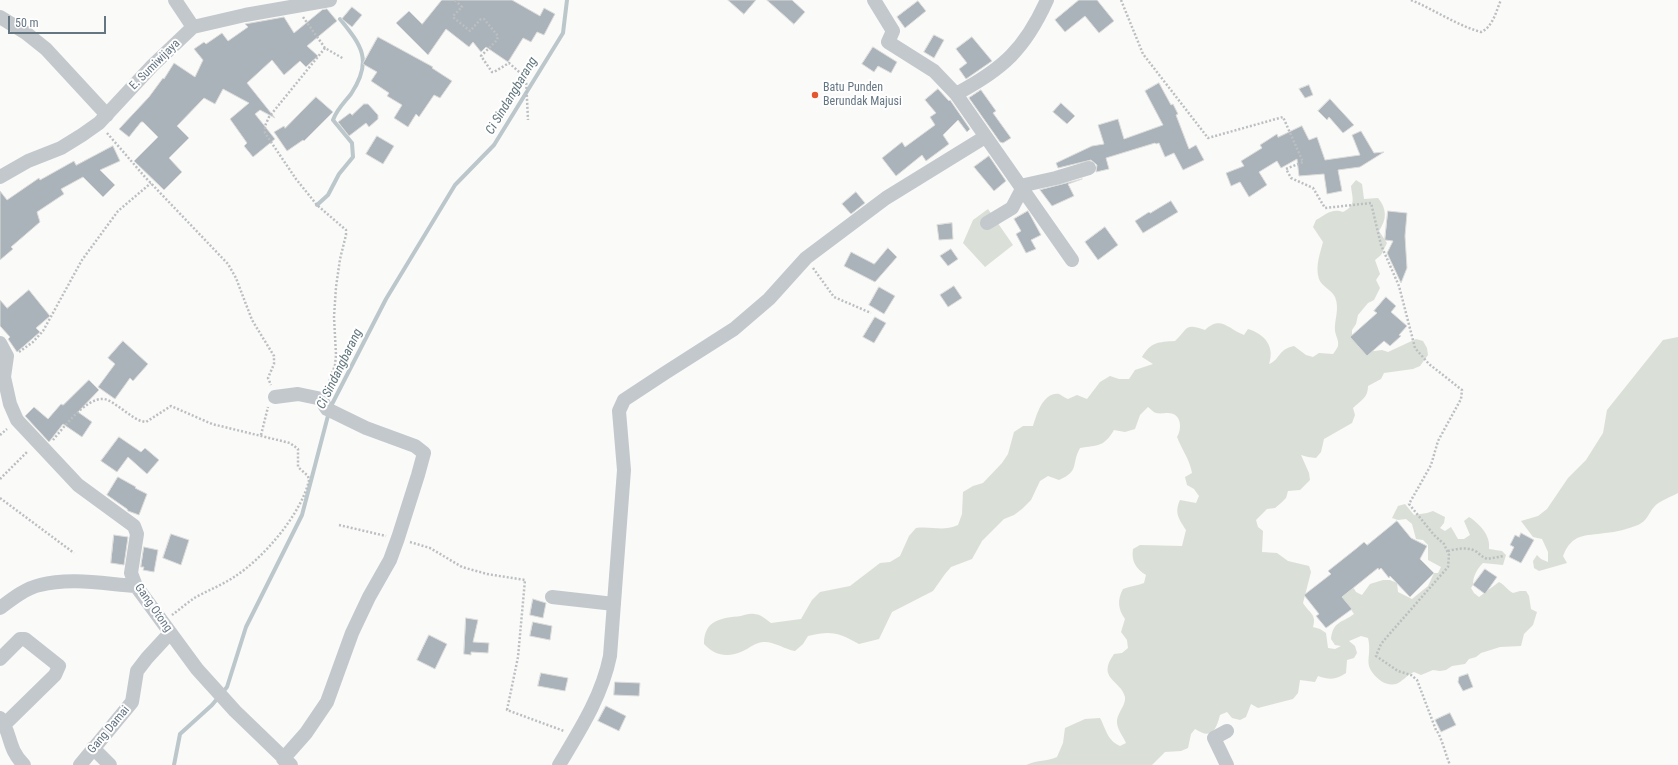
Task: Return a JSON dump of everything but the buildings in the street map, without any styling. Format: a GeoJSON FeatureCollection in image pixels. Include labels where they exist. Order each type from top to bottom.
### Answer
{"type":"FeatureCollection","features":[{"type":"Feature","properties":{"kind":"street"},"geometry":{"type":"LineString","coordinates":[[175,0],[193,27],[296,5],[330,0]]}},
{"type":"Feature","properties":{"kind":"street"},"geometry":{"type":"LineString","coordinates":[[874,0],[893,31],[888,42],[934,70],[956,94],[1072,260]]}},
{"type":"Feature","properties":{"kind":"street"},"geometry":{"type":"LineString","coordinates":[[956,94],[981,80],[1006,62],[1020,46],[1037,22],[1047,0]]}},
{"type":"Feature","properties":{"kind":"street"},"geometry":{"type":"LineString","coordinates":[[0,17],[26,33],[46,49],[103,119]]}},
{"type":"Feature","properties":{"kind":"street","name":"E. Sumiwijaya"},"geometry":{"type":"LineString","coordinates":[[0,177],[28,161],[61,148],[82,135],[103,119],[152,66],[193,27]]}},
{"type":"Feature","properties":{"kind":"street"},"geometry":{"type":"LineString","coordinates":[[559,765],[600,691],[607,673],[610,656],[624,470],[623,447],[619,418],[621,406],[624,400],[734,329],[769,299],[806,258],[886,198],[985,137]]}},
{"type":"Feature","properties":{"kind":"street"},"geometry":{"type":"LineString","coordinates":[[987,223],[1012,208],[1021,188],[1089,168]]}},
{"type":"Feature","properties":{"kind":"street","name":"Gang Otong"},"geometry":{"type":"LineString","coordinates":[[0,344],[6,351],[7,362],[4,377],[13,414],[78,484],[134,526],[137,534],[131,572],[136,586],[197,669],[227,702],[287,762]]}},
{"type":"Feature","properties":{"kind":"street"},"geometry":{"type":"LineString","coordinates":[[275,397],[298,394],[325,404],[346,418],[366,428],[415,446],[424,453],[418,476],[390,560],[369,597],[352,633],[327,702],[287,762]]}},
{"type":"Feature","properties":{"kind":"street"},"geometry":{"type":"LineString","coordinates":[[0,608],[25,591],[39,585],[64,581],[136,586]]}},
{"type":"Feature","properties":{"kind":"street"},"geometry":{"type":"LineString","coordinates":[[552,596],[614,604]]}},
{"type":"Feature","properties":{"kind":"street","name":"Gang Damai"},"geometry":{"type":"LineString","coordinates":[[80,765],[132,702],[137,671],[166,628]]}},
{"type":"Feature","properties":{"kind":"street"},"geometry":{"type":"LineString","coordinates":[[0,659],[20,639],[25,639],[59,666],[55,675],[2,721],[14,754],[24,765]]}},
{"type":"Feature","properties":{"kind":"street"},"geometry":{"type":"LineString","coordinates":[[1227,732],[1214,738],[1228,765]]}},
{"type":"Feature","properties":{"kind":"street"},"geometry":{"type":"LineString","coordinates":[[93,748],[110,765]]}},
{"type":"Feature","properties":{"kind":"path"},"geometry":{"type":"LineString","coordinates":[[455,0],[462,7],[453,16],[454,18],[470,31],[482,20],[484,20],[498,36],[497,40],[481,56],[492,72],[509,63],[526,78],[528,120]]}},
{"type":"Feature","properties":{"kind":"path"},"geometry":{"type":"LineString","coordinates":[[1121,0],[1143,54],[1208,138],[1283,117],[1303,162],[1286,169],[1291,178],[1313,188],[1325,208],[1371,203],[1381,245],[1398,286],[1415,348],[1429,364],[1462,390],[1461,399],[1438,441],[1431,466],[1408,504],[1434,535],[1444,544],[1448,551],[1448,567],[1386,638],[1376,656],[1398,671],[1411,675],[1417,680],[1436,730],[1440,734],[1450,765]]}},
{"type":"Feature","properties":{"kind":"path"},"geometry":{"type":"LineString","coordinates":[[1411,0],[1430,8],[1465,28],[1481,32],[1487,30],[1500,0]]}},
{"type":"Feature","properties":{"kind":"path"},"geometry":{"type":"LineString","coordinates":[[296,5],[325,48],[344,59]]}},
{"type":"Feature","properties":{"kind":"path"},"geometry":{"type":"LineString","coordinates":[[325,48],[269,117],[265,126],[265,133],[296,179],[317,205],[346,230],[336,287],[334,317],[336,355],[335,365],[325,404]]}},
{"type":"Feature","properties":{"kind":"path"},"geometry":{"type":"LineString","coordinates":[[103,119],[125,155],[228,264],[236,278],[252,320],[274,356],[274,364],[268,378],[276,392],[275,397],[266,412],[261,435]]}},
{"type":"Feature","properties":{"kind":"path"},"geometry":{"type":"LineString","coordinates":[[7,362],[33,342],[43,331],[82,260],[95,242],[118,211],[151,183]]}},
{"type":"Feature","properties":{"kind":"path"},"geometry":{"type":"LineString","coordinates":[[806,258],[834,297],[871,313]]}},
{"type":"Feature","properties":{"kind":"path"},"geometry":{"type":"LineString","coordinates":[[0,479],[81,409],[96,400],[101,399],[111,402],[142,421],[146,422],[171,406],[212,424],[261,435],[290,444],[298,449],[298,467],[308,476],[309,480],[297,509],[285,527],[268,548],[240,573],[195,598],[166,628]]}},
{"type":"Feature","properties":{"kind":"path"},"geometry":{"type":"LineString","coordinates":[[0,498],[74,553]]}},
{"type":"Feature","properties":{"kind":"path"},"geometry":{"type":"LineString","coordinates":[[339,525],[398,538],[430,548],[462,567],[486,574],[525,580],[518,657],[507,710],[576,736]]}},
{"type":"Feature","properties":{"kind":"path"},"geometry":{"type":"LineString","coordinates":[[1448,551],[1456,549],[1474,550],[1487,559],[1504,556]]}},
{"type":"Feature","properties":{"kind":"shaded area"},"geometry":{"type":"Polygon","coordinates":[[[1356,180],[1362,184],[1364,199],[1378,198],[1383,206],[1385,218],[1379,231],[1387,243],[1381,255],[1375,260],[1380,274],[1376,280],[1380,288],[1374,300],[1368,303],[1358,315],[1356,324],[1352,330],[1352,337],[1367,352],[1382,350],[1388,352],[1416,339],[1423,341],[1427,348],[1428,355],[1420,366],[1413,369],[1384,373],[1381,379],[1368,386],[1365,396],[1353,408],[1355,415],[1352,423],[1324,439],[1321,452],[1316,458],[1301,455],[1309,473],[1310,480],[1300,490],[1288,491],[1286,498],[1281,503],[1275,508],[1267,509],[1256,520],[1258,527],[1263,531],[1262,552],[1277,553],[1288,561],[1309,566],[1311,572],[1303,603],[1313,616],[1313,627],[1326,633],[1328,648],[1335,649],[1341,646],[1335,645],[1331,639],[1334,629],[1339,623],[1354,614],[1350,608],[1339,600],[1353,587],[1356,592],[1362,595],[1370,584],[1383,580],[1390,580],[1397,583],[1398,592],[1412,599],[1428,586],[1434,573],[1438,573],[1441,567],[1428,560],[1428,545],[1423,540],[1416,539],[1412,524],[1406,519],[1398,520],[1392,518],[1398,506],[1405,504],[1414,515],[1433,511],[1445,517],[1444,523],[1440,528],[1445,531],[1451,527],[1458,539],[1464,539],[1470,535],[1464,521],[1469,517],[1484,531],[1488,540],[1489,549],[1502,551],[1506,555],[1503,565],[1483,563],[1481,565],[1476,573],[1471,588],[1474,593],[1479,597],[1499,582],[1513,593],[1526,591],[1529,596],[1531,609],[1537,612],[1533,625],[1524,634],[1521,646],[1500,647],[1481,653],[1476,657],[1469,659],[1465,664],[1452,666],[1446,670],[1433,670],[1421,675],[1414,672],[1396,684],[1390,684],[1381,681],[1371,670],[1368,661],[1368,638],[1361,636],[1349,641],[1355,646],[1357,653],[1354,658],[1347,660],[1346,673],[1333,679],[1318,676],[1315,682],[1300,680],[1298,693],[1293,699],[1258,708],[1251,704],[1246,717],[1240,720],[1232,718],[1227,712],[1220,715],[1217,725],[1212,732],[1206,734],[1195,729],[1191,734],[1188,748],[1181,751],[1165,752],[1152,765],[1026,765],[1057,757],[1063,743],[1065,728],[1085,719],[1100,718],[1112,741],[1120,746],[1126,743],[1117,723],[1125,697],[1123,691],[1111,678],[1108,669],[1109,662],[1114,654],[1122,653],[1128,648],[1127,640],[1121,632],[1125,619],[1119,604],[1121,593],[1123,589],[1144,583],[1146,575],[1139,570],[1135,564],[1133,549],[1140,545],[1182,546],[1186,530],[1178,516],[1178,505],[1180,500],[1196,503],[1199,496],[1194,489],[1187,485],[1185,477],[1192,473],[1188,459],[1177,437],[1180,430],[1180,422],[1178,418],[1173,414],[1156,413],[1148,407],[1140,415],[1135,429],[1125,432],[1114,430],[1104,442],[1080,448],[1074,467],[1066,477],[1059,480],[1048,476],[1040,481],[1031,500],[1014,515],[1004,519],[982,541],[972,559],[951,567],[933,591],[892,612],[879,639],[859,644],[840,635],[823,633],[808,636],[803,644],[795,651],[771,643],[763,642],[755,644],[746,650],[732,655],[722,655],[708,648],[704,644],[705,636],[710,625],[721,619],[756,614],[765,618],[771,623],[801,619],[812,600],[820,592],[850,586],[880,563],[890,562],[900,556],[909,536],[916,528],[947,528],[958,525],[962,514],[963,492],[973,486],[983,483],[1002,463],[1008,454],[1014,432],[1023,426],[1033,426],[1036,416],[1049,396],[1059,394],[1068,399],[1077,395],[1087,399],[1100,382],[1110,376],[1119,379],[1129,379],[1135,370],[1153,364],[1142,357],[1149,348],[1159,343],[1175,341],[1187,328],[1193,327],[1205,330],[1220,323],[1244,335],[1248,329],[1254,331],[1267,342],[1271,352],[1269,364],[1273,362],[1282,352],[1289,347],[1294,346],[1306,355],[1313,357],[1319,353],[1333,354],[1338,346],[1335,331],[1337,306],[1333,294],[1322,284],[1319,279],[1318,265],[1323,242],[1313,227],[1316,220],[1326,214],[1332,211],[1343,212],[1350,207],[1353,201],[1351,186],[1356,180]]]}},
{"type":"Feature","properties":{"kind":"shaded area"},"geometry":{"type":"Polygon","coordinates":[[[988,209],[1013,245],[985,267],[963,243],[973,220],[988,209]]]}},
{"type":"Feature","properties":{"kind":"shaded area"},"geometry":{"type":"Polygon","coordinates":[[[1678,337],[1678,493],[1656,505],[1638,525],[1618,531],[1575,539],[1563,556],[1567,563],[1539,571],[1534,568],[1533,561],[1537,555],[1541,559],[1548,562],[1548,552],[1542,539],[1533,537],[1521,521],[1538,516],[1547,509],[1568,478],[1586,460],[1603,433],[1607,410],[1663,340],[1678,337]]]}},
{"type":"Feature","properties":{"kind":"waterway","name":"Ci Sindangbarang"},"geometry":{"type":"LineString","coordinates":[[174,765],[180,734],[212,705],[227,687],[246,627],[302,515],[330,408],[386,299],[455,185],[494,145],[563,33],[567,0]]}},
{"type":"Feature","properties":{"kind":"waterway"},"geometry":{"type":"LineString","coordinates":[[317,205],[328,195],[339,174],[353,157],[352,143],[333,120],[358,82],[362,72],[363,63],[359,46],[340,19]]}},
{"type":"Feature","properties":{"kind":"place","name":"Batu Punden Berundak Majusi"},"geometry":{"type":"Point","coordinates":[815,95]}}]}
